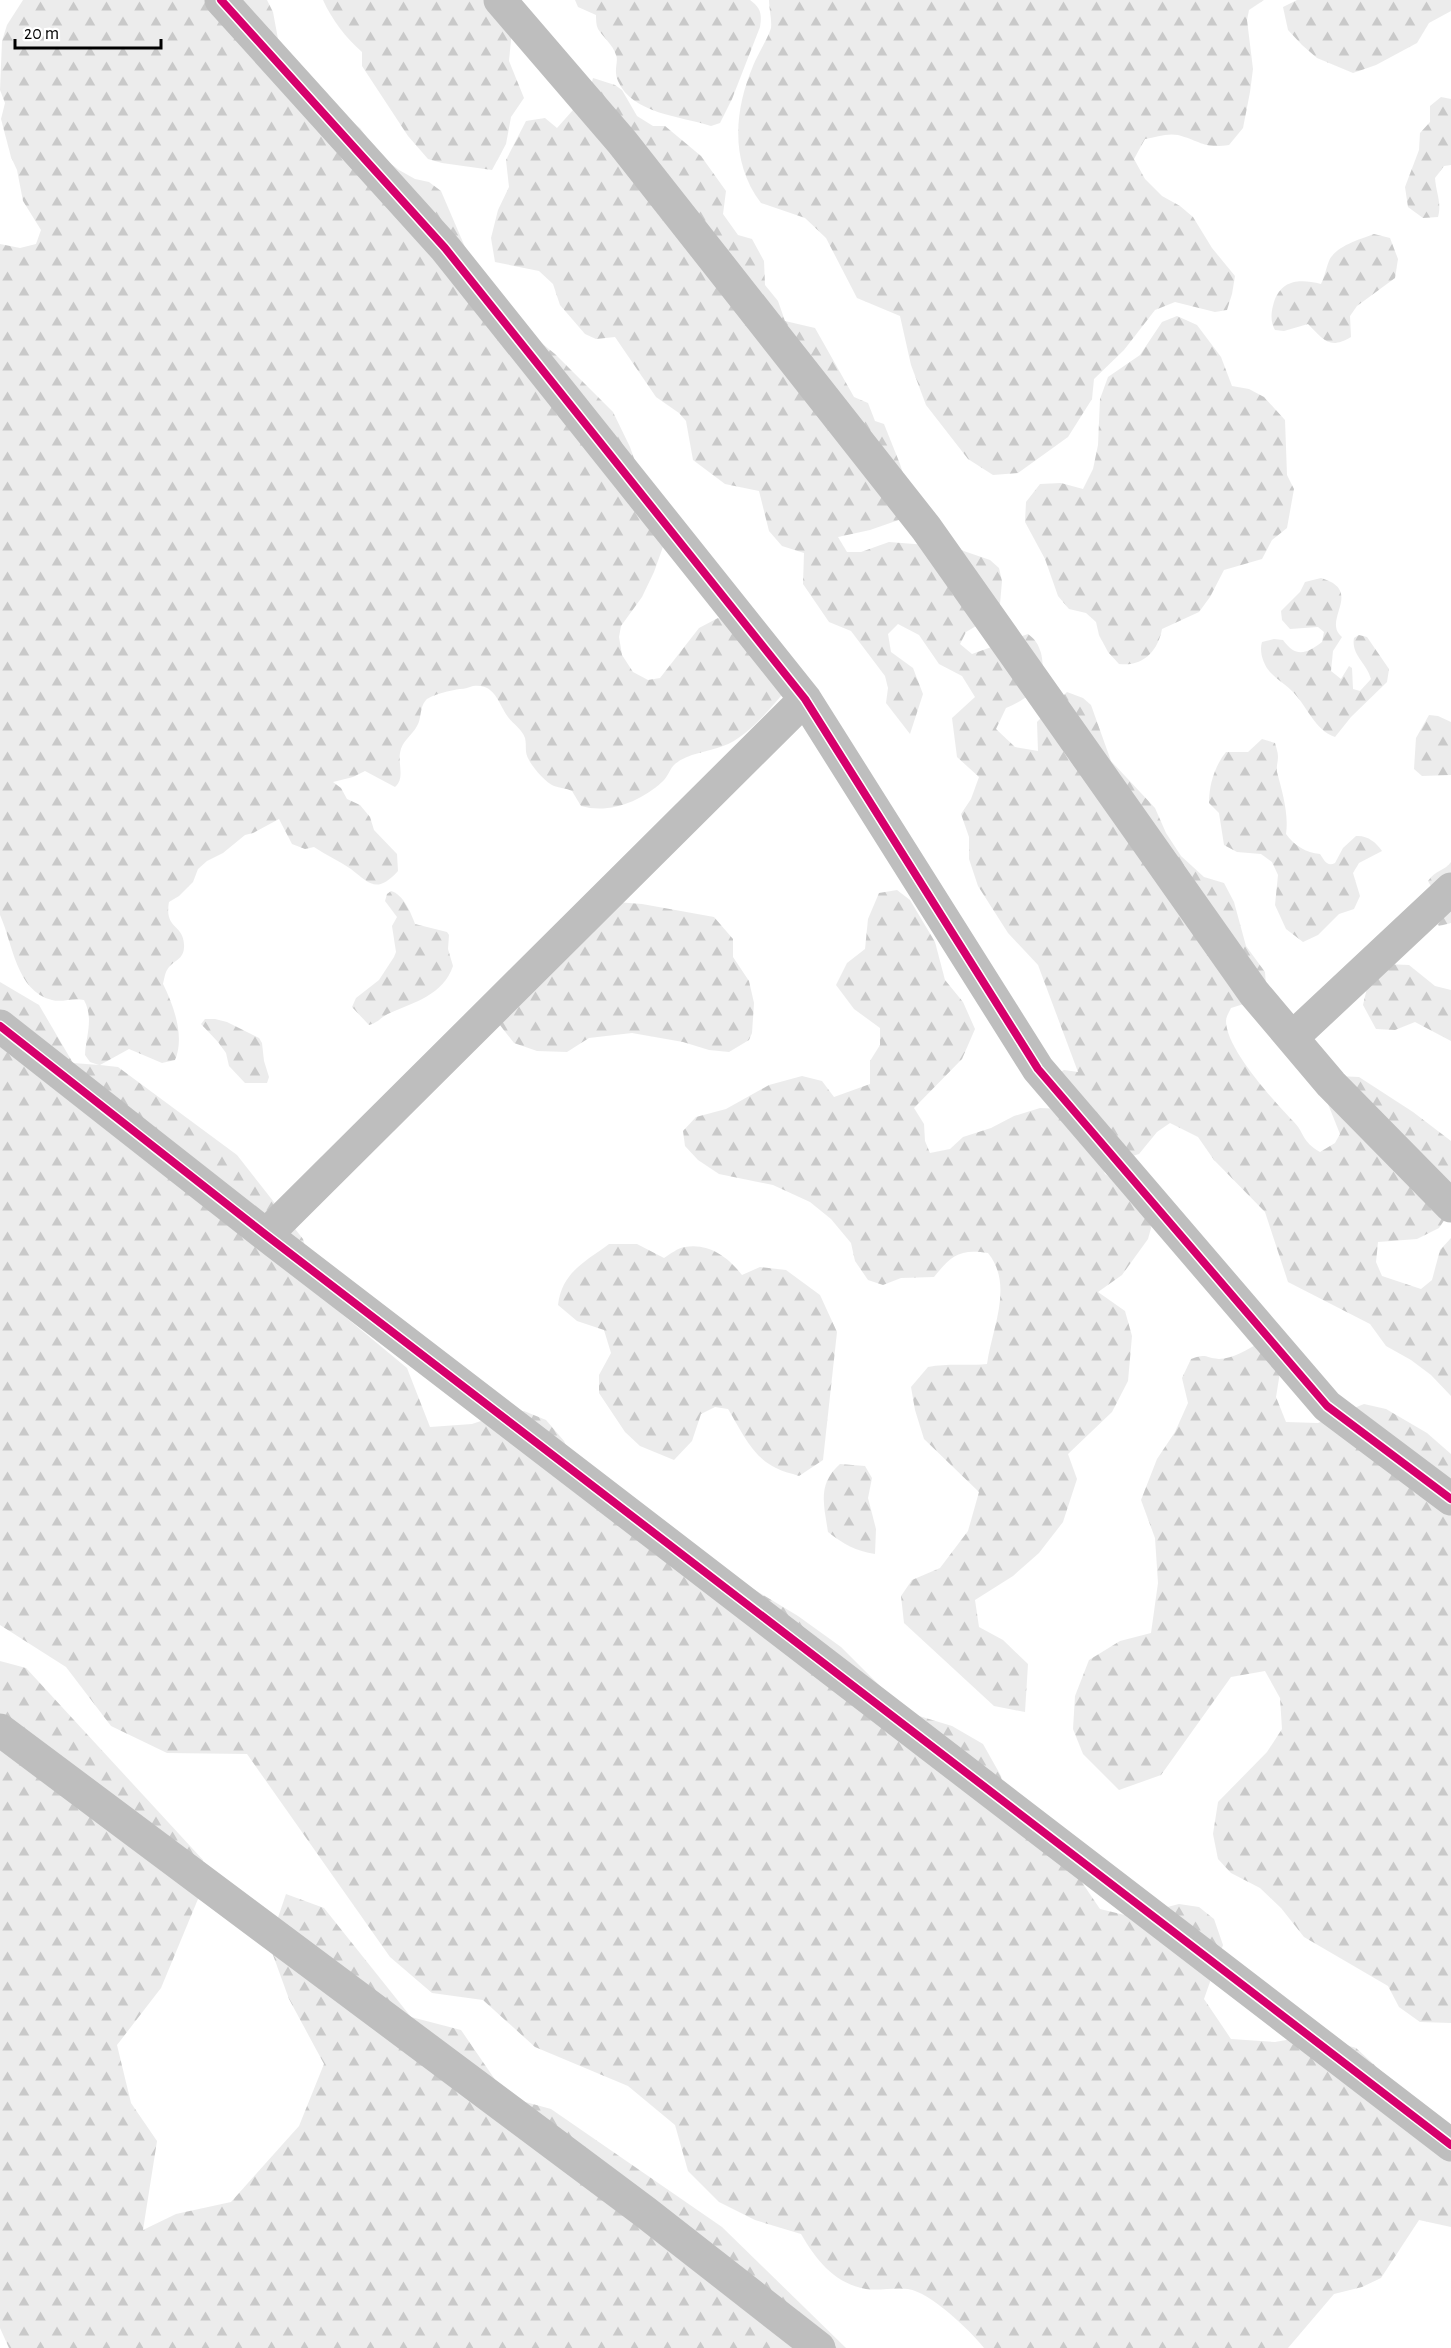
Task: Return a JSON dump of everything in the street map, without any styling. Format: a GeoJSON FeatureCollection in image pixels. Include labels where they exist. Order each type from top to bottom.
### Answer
{"type":"FeatureCollection","features":[{"type":"Feature","properties":{"kind":"street"},"geometry":{"type":"LineString","coordinates":[[221,0],[445,248],[805,699],[1038,1069],[1327,1406],[1451,1499]]}},
{"type":"Feature","properties":{"kind":"street"},"geometry":{"type":"LineString","coordinates":[[500,0],[622,142],[926,528],[1254,993],[1331,1084],[1451,1206]]}},
{"type":"Feature","properties":{"kind":"street"},"geometry":{"type":"LineString","coordinates":[[266,1235],[805,699]]}},
{"type":"Feature","properties":{"kind":"street"},"geometry":{"type":"LineString","coordinates":[[1293,1037],[1451,889]]}},
{"type":"Feature","properties":{"kind":"street"},"geometry":{"type":"LineString","coordinates":[[0,1026],[266,1235],[1451,2145]]}},
{"type":"Feature","properties":{"kind":"street"},"geometry":{"type":"LineString","coordinates":[[0,1730],[645,2212],[819,2348]]}},
{"type":"Feature","properties":{"kind":"green space"},"geometry":{"type":"Polygon","coordinates":[[[23,0],[267,0],[273,12],[278,39],[322,100],[360,128],[378,154],[399,170],[415,179],[429,182],[441,191],[465,247],[487,285],[512,319],[555,354],[613,412],[630,447],[664,544],[642,597],[621,626],[619,637],[622,655],[633,672],[648,680],[660,678],[699,628],[718,618],[731,620],[791,684],[760,720],[742,736],[723,746],[680,760],[662,782],[644,795],[624,804],[602,808],[581,806],[572,791],[554,786],[540,775],[527,757],[524,735],[508,717],[491,691],[480,686],[473,686],[429,698],[422,706],[417,726],[401,749],[400,780],[395,787],[365,771],[333,782],[341,788],[347,799],[360,805],[370,817],[374,830],[397,854],[398,871],[391,878],[379,884],[369,882],[314,847],[305,849],[292,844],[279,819],[245,835],[223,853],[207,861],[198,869],[193,882],[169,902],[169,917],[181,933],[184,944],[183,954],[169,966],[163,984],[177,1022],[179,1042],[175,1060],[162,1063],[129,1049],[100,1065],[118,1067],[237,1155],[303,1239],[319,1295],[407,1368],[430,1427],[472,1424],[496,1416],[524,1411],[546,1420],[564,1441],[576,1468],[594,1493],[798,1616],[841,1647],[906,1712],[952,1726],[983,1744],[1001,1776],[1009,1816],[1079,1878],[1100,1909],[1137,1918],[1179,1904],[1199,1907],[1214,1919],[1223,1945],[1204,1999],[1231,2039],[1275,2042],[1314,2035],[1356,2048],[1381,2071],[1451,2156],[1451,2227],[1419,2220],[1381,2278],[1362,2287],[1334,2294],[1288,2348],[984,2348],[949,2313],[917,2292],[908,2289],[866,2289],[845,2282],[820,2262],[801,2234],[755,2220],[719,2202],[688,2171],[675,2125],[628,2086],[535,2047],[483,2000],[432,1993],[390,1957],[247,1754],[167,1753],[111,1726],[66,1667],[0,1625],[0,982],[39,1005],[73,1063],[99,1065],[90,1062],[85,1055],[89,1014],[84,1000],[52,1000],[40,995],[31,987],[17,965],[0,915],[0,244],[20,248],[36,244],[41,230],[23,201],[17,170],[11,157],[1,119],[5,103],[0,90],[2,41],[7,25],[23,0]]]}},
{"type":"Feature","properties":{"kind":"green space"},"geometry":{"type":"Polygon","coordinates":[[[323,0],[496,0],[513,19],[509,61],[524,98],[511,117],[506,144],[492,170],[428,159],[408,136],[362,66],[362,52],[340,28],[323,0]]]}},
{"type":"Feature","properties":{"kind":"green space"},"geometry":{"type":"Polygon","coordinates":[[[575,0],[750,0],[754,3],[760,12],[760,27],[732,99],[720,123],[711,126],[658,112],[634,101],[618,81],[615,51],[598,29],[596,15],[578,7],[575,0]]]}},
{"type":"Feature","properties":{"kind":"green space"},"geometry":{"type":"Polygon","coordinates":[[[769,0],[1264,0],[1249,10],[1247,20],[1253,69],[1243,128],[1229,145],[1208,145],[1178,135],[1145,139],[1134,159],[1145,179],[1162,196],[1180,206],[1193,217],[1212,248],[1235,276],[1227,310],[1215,312],[1175,302],[1155,310],[1124,350],[1094,379],[1092,399],[1068,437],[1018,473],[993,475],[968,459],[926,405],[911,365],[900,316],[857,298],[826,238],[805,218],[761,203],[744,171],[738,136],[739,118],[747,83],[771,28],[769,0]]]}},
{"type":"Feature","properties":{"kind":"green space"},"geometry":{"type":"Polygon","coordinates":[[[1297,0],[1451,0],[1451,11],[1429,23],[1417,43],[1376,65],[1353,73],[1317,58],[1288,30],[1283,7],[1297,0]]]}},
{"type":"Feature","properties":{"kind":"green space"},"geometry":{"type":"Polygon","coordinates":[[[593,78],[615,85],[622,90],[637,116],[653,126],[665,126],[701,156],[726,191],[723,214],[738,235],[752,239],[764,261],[765,285],[778,301],[785,321],[815,328],[854,397],[868,403],[875,421],[884,424],[916,514],[870,530],[838,537],[847,552],[861,552],[889,542],[952,547],[990,560],[999,568],[1002,581],[1000,604],[988,619],[966,632],[960,644],[972,654],[1028,634],[1038,645],[1043,664],[1040,681],[1036,688],[1023,699],[1006,708],[996,729],[1015,747],[1038,751],[1037,722],[1067,692],[1083,698],[1091,705],[1111,761],[1155,808],[1166,833],[1181,856],[1204,877],[1224,883],[1234,902],[1246,946],[1265,972],[1266,985],[1253,1001],[1231,1008],[1226,1019],[1228,1033],[1242,1060],[1263,1088],[1297,1125],[1306,1141],[1320,1152],[1335,1143],[1340,1134],[1324,1094],[1337,1076],[1359,1077],[1413,1112],[1451,1141],[1451,1210],[1439,1228],[1417,1239],[1378,1242],[1376,1262],[1382,1276],[1421,1289],[1432,1280],[1440,1250],[1451,1238],[1451,1396],[1431,1375],[1386,1346],[1370,1324],[1288,1282],[1265,1212],[1214,1160],[1198,1137],[1170,1123],[1157,1132],[1139,1154],[1117,1161],[1091,1140],[1105,1174],[1156,1210],[1148,1239],[1122,1275],[1098,1292],[1125,1311],[1132,1336],[1128,1381],[1112,1412],[1068,1454],[1077,1479],[1063,1522],[1039,1553],[1013,1576],[975,1600],[979,1627],[1003,1640],[1028,1664],[1025,1712],[994,1706],[904,1623],[901,1596],[912,1580],[940,1568],[968,1531],[979,1492],[924,1439],[911,1387],[928,1367],[987,1364],[999,1307],[1000,1279],[996,1265],[988,1253],[970,1252],[951,1259],[934,1277],[901,1278],[883,1285],[868,1280],[855,1261],[851,1243],[831,1219],[810,1202],[773,1185],[719,1174],[698,1160],[685,1146],[683,1131],[696,1117],[726,1109],[769,1085],[802,1076],[822,1081],[834,1097],[870,1084],[870,1061],[880,1045],[880,1028],[854,1009],[836,985],[847,963],[865,949],[868,919],[879,893],[897,890],[910,900],[935,942],[945,980],[963,1002],[975,1029],[962,1059],[914,1108],[924,1124],[925,1141],[930,1153],[950,1149],[963,1137],[991,1128],[1014,1116],[1040,1108],[1064,1109],[1047,1079],[1064,1070],[1078,1072],[1038,965],[1008,933],[978,886],[969,859],[969,837],[961,814],[971,799],[979,777],[957,757],[952,718],[975,697],[962,676],[939,664],[919,635],[898,624],[888,634],[891,652],[913,668],[923,694],[910,734],[886,703],[888,688],[885,676],[851,631],[829,622],[803,584],[804,553],[782,546],[769,531],[759,491],[725,484],[693,460],[686,421],[679,413],[656,397],[615,337],[596,339],[585,334],[560,305],[553,284],[539,271],[495,262],[491,238],[498,210],[509,187],[506,160],[526,121],[545,118],[557,128],[573,110],[587,102],[593,78]]]}},
{"type":"Feature","properties":{"kind":"green space"},"geometry":{"type":"Polygon","coordinates":[[[1441,97],[1451,99],[1451,165],[1444,166],[1435,178],[1439,202],[1438,217],[1423,218],[1408,207],[1405,187],[1419,150],[1420,133],[1430,122],[1430,106],[1441,97]]]}},
{"type":"Feature","properties":{"kind":"green space"},"geometry":{"type":"Polygon","coordinates":[[[1374,234],[1390,238],[1398,259],[1395,278],[1357,306],[1350,316],[1351,337],[1332,343],[1323,339],[1308,324],[1284,331],[1275,330],[1272,309],[1277,294],[1282,289],[1299,281],[1321,284],[1329,261],[1337,251],[1374,234]]]}},
{"type":"Feature","properties":{"kind":"green space"},"geometry":{"type":"Polygon","coordinates":[[[1177,316],[1197,325],[1221,357],[1232,386],[1249,389],[1264,397],[1285,420],[1287,475],[1294,489],[1287,528],[1272,540],[1262,559],[1224,570],[1199,612],[1162,629],[1153,651],[1142,660],[1119,664],[1108,652],[1099,635],[1096,622],[1086,613],[1069,609],[1058,596],[1045,559],[1025,522],[1026,502],[1040,484],[1061,483],[1083,489],[1093,469],[1098,445],[1100,399],[1108,377],[1140,355],[1162,322],[1177,316]]]}},
{"type":"Feature","properties":{"kind":"green space"},"geometry":{"type":"Polygon","coordinates":[[[1321,578],[1334,584],[1340,590],[1341,598],[1336,622],[1337,630],[1342,637],[1333,651],[1331,671],[1341,679],[1349,666],[1352,668],[1353,689],[1360,691],[1371,679],[1355,649],[1354,638],[1359,635],[1367,637],[1389,669],[1387,682],[1351,717],[1335,737],[1322,729],[1294,693],[1270,672],[1261,653],[1262,642],[1274,639],[1283,640],[1297,652],[1311,649],[1322,642],[1324,632],[1318,627],[1290,629],[1282,620],[1281,611],[1300,592],[1305,582],[1321,578]]]}},
{"type":"Feature","properties":{"kind":"green space"},"geometry":{"type":"Polygon","coordinates":[[[1429,715],[1451,722],[1451,775],[1422,776],[1414,769],[1416,738],[1429,715]]]}},
{"type":"Feature","properties":{"kind":"green space"},"geometry":{"type":"Polygon","coordinates":[[[1262,739],[1275,743],[1278,755],[1277,772],[1286,811],[1286,834],[1293,842],[1305,850],[1320,854],[1330,864],[1335,863],[1343,848],[1356,836],[1371,840],[1382,851],[1359,863],[1353,873],[1360,896],[1354,909],[1339,914],[1318,935],[1303,942],[1286,929],[1275,905],[1278,875],[1272,862],[1261,854],[1237,852],[1224,845],[1219,813],[1209,803],[1213,777],[1226,752],[1248,752],[1262,739]]]}},
{"type":"Feature","properties":{"kind":"green space"},"geometry":{"type":"Polygon","coordinates":[[[1451,862],[1451,923],[1439,926],[1431,918],[1432,888],[1428,881],[1451,862]]]}},
{"type":"Feature","properties":{"kind":"green space"},"geometry":{"type":"Polygon","coordinates":[[[391,891],[403,900],[415,924],[447,932],[449,935],[448,949],[453,966],[435,991],[369,1025],[352,1007],[356,998],[379,980],[396,952],[392,926],[397,917],[385,901],[387,894],[391,891]]]}},
{"type":"Feature","properties":{"kind":"green space"},"geometry":{"type":"Polygon","coordinates":[[[616,902],[642,904],[714,917],[733,939],[733,957],[749,981],[754,1003],[752,1033],[749,1040],[729,1052],[709,1050],[683,1042],[632,1033],[589,1038],[567,1052],[537,1051],[514,1043],[496,1020],[616,902]]]}},
{"type":"Feature","properties":{"kind":"green space"},"geometry":{"type":"Polygon","coordinates":[[[1385,964],[1409,965],[1435,986],[1451,990],[1451,1041],[1415,1022],[1395,1030],[1376,1029],[1363,1005],[1370,975],[1385,964]]]}},
{"type":"Feature","properties":{"kind":"green space"},"geometry":{"type":"Polygon","coordinates":[[[205,1019],[227,1022],[259,1038],[269,1077],[267,1083],[245,1083],[229,1066],[226,1053],[218,1042],[201,1024],[205,1019]]]}},
{"type":"Feature","properties":{"kind":"green space"},"geometry":{"type":"Polygon","coordinates":[[[609,1244],[637,1244],[664,1258],[682,1248],[702,1247],[724,1257],[742,1275],[760,1267],[786,1270],[820,1295],[837,1332],[823,1460],[799,1476],[779,1469],[760,1457],[754,1450],[728,1409],[715,1407],[701,1414],[692,1441],[674,1460],[640,1446],[625,1432],[599,1393],[599,1375],[611,1353],[604,1330],[577,1321],[558,1305],[564,1284],[570,1276],[583,1263],[609,1244]]]}},
{"type":"Feature","properties":{"kind":"green space"},"geometry":{"type":"Polygon","coordinates":[[[1259,1343],[1281,1366],[1276,1397],[1286,1422],[1318,1423],[1364,1404],[1386,1409],[1427,1433],[1451,1454],[1451,2023],[1420,2022],[1399,2007],[1388,1986],[1304,1937],[1281,1908],[1260,1888],[1231,1873],[1218,1859],[1213,1834],[1218,1802],[1267,1752],[1282,1729],[1280,1698],[1265,1671],[1231,1677],[1161,1775],[1119,1790],[1083,1754],[1073,1729],[1075,1696],[1089,1660],[1120,1641],[1151,1633],[1158,1583],[1155,1538],[1141,1500],[1157,1459],[1175,1432],[1188,1403],[1182,1378],[1191,1359],[1203,1356],[1219,1359],[1230,1357],[1259,1343]]]}},
{"type":"Feature","properties":{"kind":"green space"},"geometry":{"type":"Polygon","coordinates":[[[840,1464],[865,1466],[872,1478],[868,1498],[876,1529],[875,1554],[850,1546],[828,1532],[824,1504],[825,1487],[828,1479],[840,1464]]]}},
{"type":"Feature","properties":{"kind":"green space"},"geometry":{"type":"Polygon","coordinates":[[[0,1661],[26,1668],[203,1860],[198,1899],[161,1988],[117,2045],[131,2103],[157,2141],[143,2230],[176,2214],[231,2202],[299,2126],[324,2064],[289,1999],[269,1944],[286,1894],[324,1908],[411,2017],[461,2030],[507,2097],[551,2109],[722,2227],[846,2348],[9,2348],[0,2328],[0,1661]]]}},
{"type":"Feature","properties":{"kind":"cycle path"},"geometry":{"type":"LineString","coordinates":[[221,0],[445,248],[805,699],[1038,1069],[1327,1406],[1451,1499]]}},
{"type":"Feature","properties":{"kind":"cycle path"},"geometry":{"type":"LineString","coordinates":[[0,1026],[266,1235],[1451,2145]]}}]}
